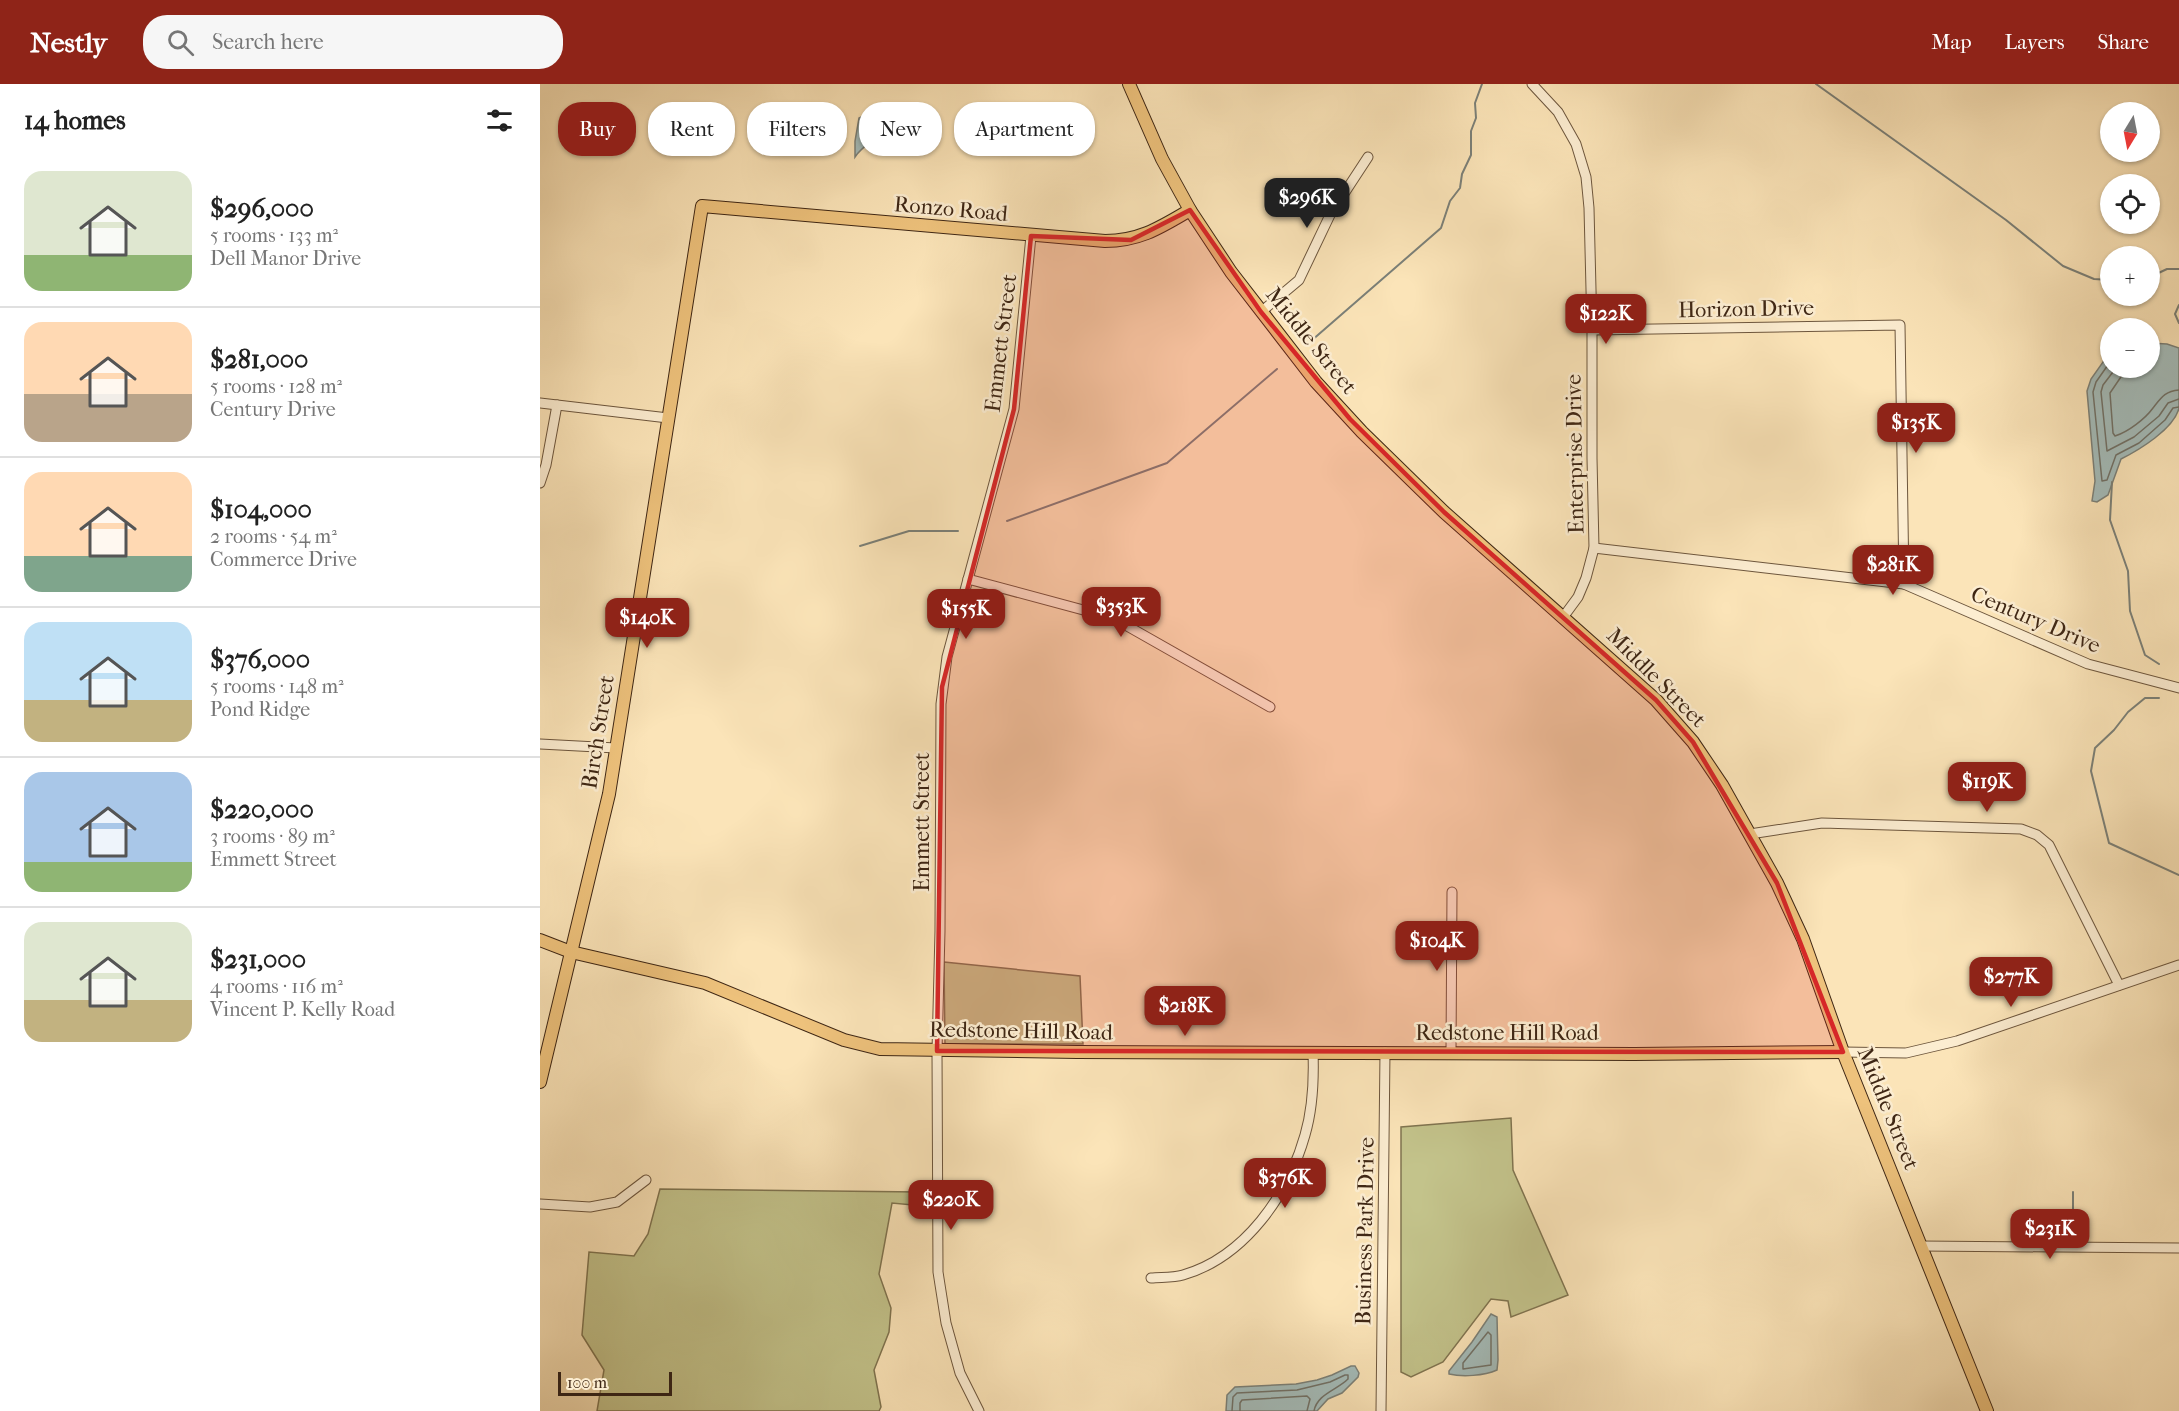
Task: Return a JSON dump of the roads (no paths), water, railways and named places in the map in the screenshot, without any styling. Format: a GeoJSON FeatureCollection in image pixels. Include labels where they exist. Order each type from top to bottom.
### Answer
{"type":"FeatureCollection","features":[{"type":"Feature","properties":{"kind":"main road","name":"Middle Street"},"geometry":{"type":"LineString","coordinates":[[1129,84],[1162,159],[1190,210],[1231,272],[1317,382],[1362,432],[1444,512],[1634,679],[1677,722],[1722,785],[1796,924],[1820,984],[1843,1052],[1987,1411]]}},
{"type":"Feature","properties":{"kind":"main road","name":"Ronzo Road"},"geometry":{"type":"LineString","coordinates":[[702,206],[1105,241],[1131,240],[1155,230],[1190,210]]}},
{"type":"Feature","properties":{"kind":"main road","name":"Birch Street"},"geometry":{"type":"LineString","coordinates":[[540,1082],[609,794],[702,206]]}},
{"type":"Feature","properties":{"kind":"main road","name":"Redstone Hill Road"},"geometry":{"type":"LineString","coordinates":[[540,940],[572,952],[696,980],[844,1040],[880,1049],[1689,1054],[1843,1052]]}},
{"type":"Feature","properties":{"kind":"street","name":"Enterprise Drive"},"geometry":{"type":"LineString","coordinates":[[1532,84],[1561,118],[1576,144],[1586,177],[1589,208],[1593,330],[1594,548],[1578,597],[1564,616]]}},
{"type":"Feature","properties":{"kind":"street"},"geometry":{"type":"LineString","coordinates":[[1261,312],[1299,280],[1330,215],[1368,157]]}},
{"type":"Feature","properties":{"kind":"street","name":"Emmett Street"},"geometry":{"type":"LineString","coordinates":[[978,1411],[960,1373],[946,1323],[938,1272],[937,983],[940,931],[941,704],[947,657],[1014,409],[1019,378],[1031,236]]}},
{"type":"Feature","properties":{"kind":"street","name":"Horizon Drive"},"geometry":{"type":"LineString","coordinates":[[1593,330],[1900,325],[1904,584]]}},
{"type":"Feature","properties":{"kind":"street"},"geometry":{"type":"LineString","coordinates":[[540,403],[668,418]]}},
{"type":"Feature","properties":{"kind":"street"},"geometry":{"type":"LineString","coordinates":[[540,483],[546,465],[557,405]]}},
{"type":"Feature","properties":{"kind":"street","name":"Century Drive"},"geometry":{"type":"LineString","coordinates":[[1594,548],[1904,584],[2088,664],[2179,688]]}},
{"type":"Feature","properties":{"kind":"street"},"geometry":{"type":"LineString","coordinates":[[968,579],[1087,610],[1122,623],[1270,707]]}},
{"type":"Feature","properties":{"kind":"street"},"geometry":{"type":"LineString","coordinates":[[540,744],[616,748]]}},
{"type":"Feature","properties":{"kind":"street"},"geometry":{"type":"LineString","coordinates":[[1750,834],[1822,823],[2021,829],[2037,835],[2049,844],[2119,986]]}},
{"type":"Feature","properties":{"kind":"street"},"geometry":{"type":"LineString","coordinates":[[1451,1052],[1452,892]]}},
{"type":"Feature","properties":{"kind":"street"},"geometry":{"type":"LineString","coordinates":[[1843,1052],[1906,1053],[1923,1050],[1957,1041],[2179,965]]}},
{"type":"Feature","properties":{"kind":"street"},"geometry":{"type":"LineString","coordinates":[[1150,1278],[1181,1276],[1218,1261],[1261,1221],[1282,1190],[1305,1135],[1311,1103],[1313,1052]]}},
{"type":"Feature","properties":{"kind":"street","name":"Business Park Drive"},"geometry":{"type":"LineString","coordinates":[[1381,1411],[1385,1052]]}},
{"type":"Feature","properties":{"kind":"street"},"geometry":{"type":"LineString","coordinates":[[540,1204],[590,1207],[617,1202],[646,1180]]}},
{"type":"Feature","properties":{"kind":"street"},"geometry":{"type":"LineString","coordinates":[[1921,1246],[2179,1248]]}},
{"type":"Feature","properties":{"kind":"water"},"geometry":{"type":"Polygon","coordinates":[[[859,118],[859,152],[855,157],[859,118]]]}},
{"type":"Feature","properties":{"kind":"water"},"geometry":{"type":"Polygon","coordinates":[[[2160,344],[2179,348],[2179,408],[2176,416],[2163,431],[2121,459],[2108,495],[2097,502],[2092,501],[2095,481],[2087,391],[2091,379],[2100,366],[2100,378],[2160,378],[2160,344]]]}},
{"type":"Feature","properties":{"kind":"water"},"geometry":{"type":"Polygon","coordinates":[[[1491,1314],[1497,1317],[1497,1370],[1486,1374],[1449,1374],[1449,1371],[1491,1314]]]}},
{"type":"Feature","properties":{"kind":"water"},"geometry":{"type":"Polygon","coordinates":[[[1355,1366],[1359,1373],[1358,1377],[1342,1393],[1328,1399],[1317,1411],[1226,1411],[1227,1395],[1235,1387],[1296,1384],[1317,1380],[1355,1366]]]}},
{"type":"Feature","properties":{"kind":"waterway"},"geometry":{"type":"LineString","coordinates":[[1311,341],[1441,228],[1450,201],[1460,188],[1462,174],[1471,155],[1471,131],[1476,118],[1475,103],[1482,84]]}},
{"type":"Feature","properties":{"kind":"waterway"},"geometry":{"type":"LineString","coordinates":[[1816,84],[2006,220],[2063,266],[2100,279]]}},
{"type":"Feature","properties":{"kind":"waterway"},"geometry":{"type":"LineString","coordinates":[[2160,272],[2167,269],[2179,269]]}},
{"type":"Feature","properties":{"kind":"waterway"},"geometry":{"type":"LineString","coordinates":[[2179,305],[2175,314],[2179,323]]}},
{"type":"Feature","properties":{"kind":"waterway"},"geometry":{"type":"LineString","coordinates":[[1007,521],[1167,463],[1277,369]]}},
{"type":"Feature","properties":{"kind":"waterway"},"geometry":{"type":"LineString","coordinates":[[2112,482],[2110,520],[2128,571],[2130,611],[2145,655],[2159,664]]}},
{"type":"Feature","properties":{"kind":"waterway"},"geometry":{"type":"LineString","coordinates":[[860,546],[909,531],[958,531]]}},
{"type":"Feature","properties":{"kind":"waterway"},"geometry":{"type":"LineString","coordinates":[[2159,698],[2145,698],[2128,712],[2114,730],[2095,748],[2091,771],[2109,843],[2179,875]]}},
{"type":"Feature","properties":{"kind":"waterway"},"geometry":{"type":"LineString","coordinates":[[2073,1192],[2073,1232]]}}]}
